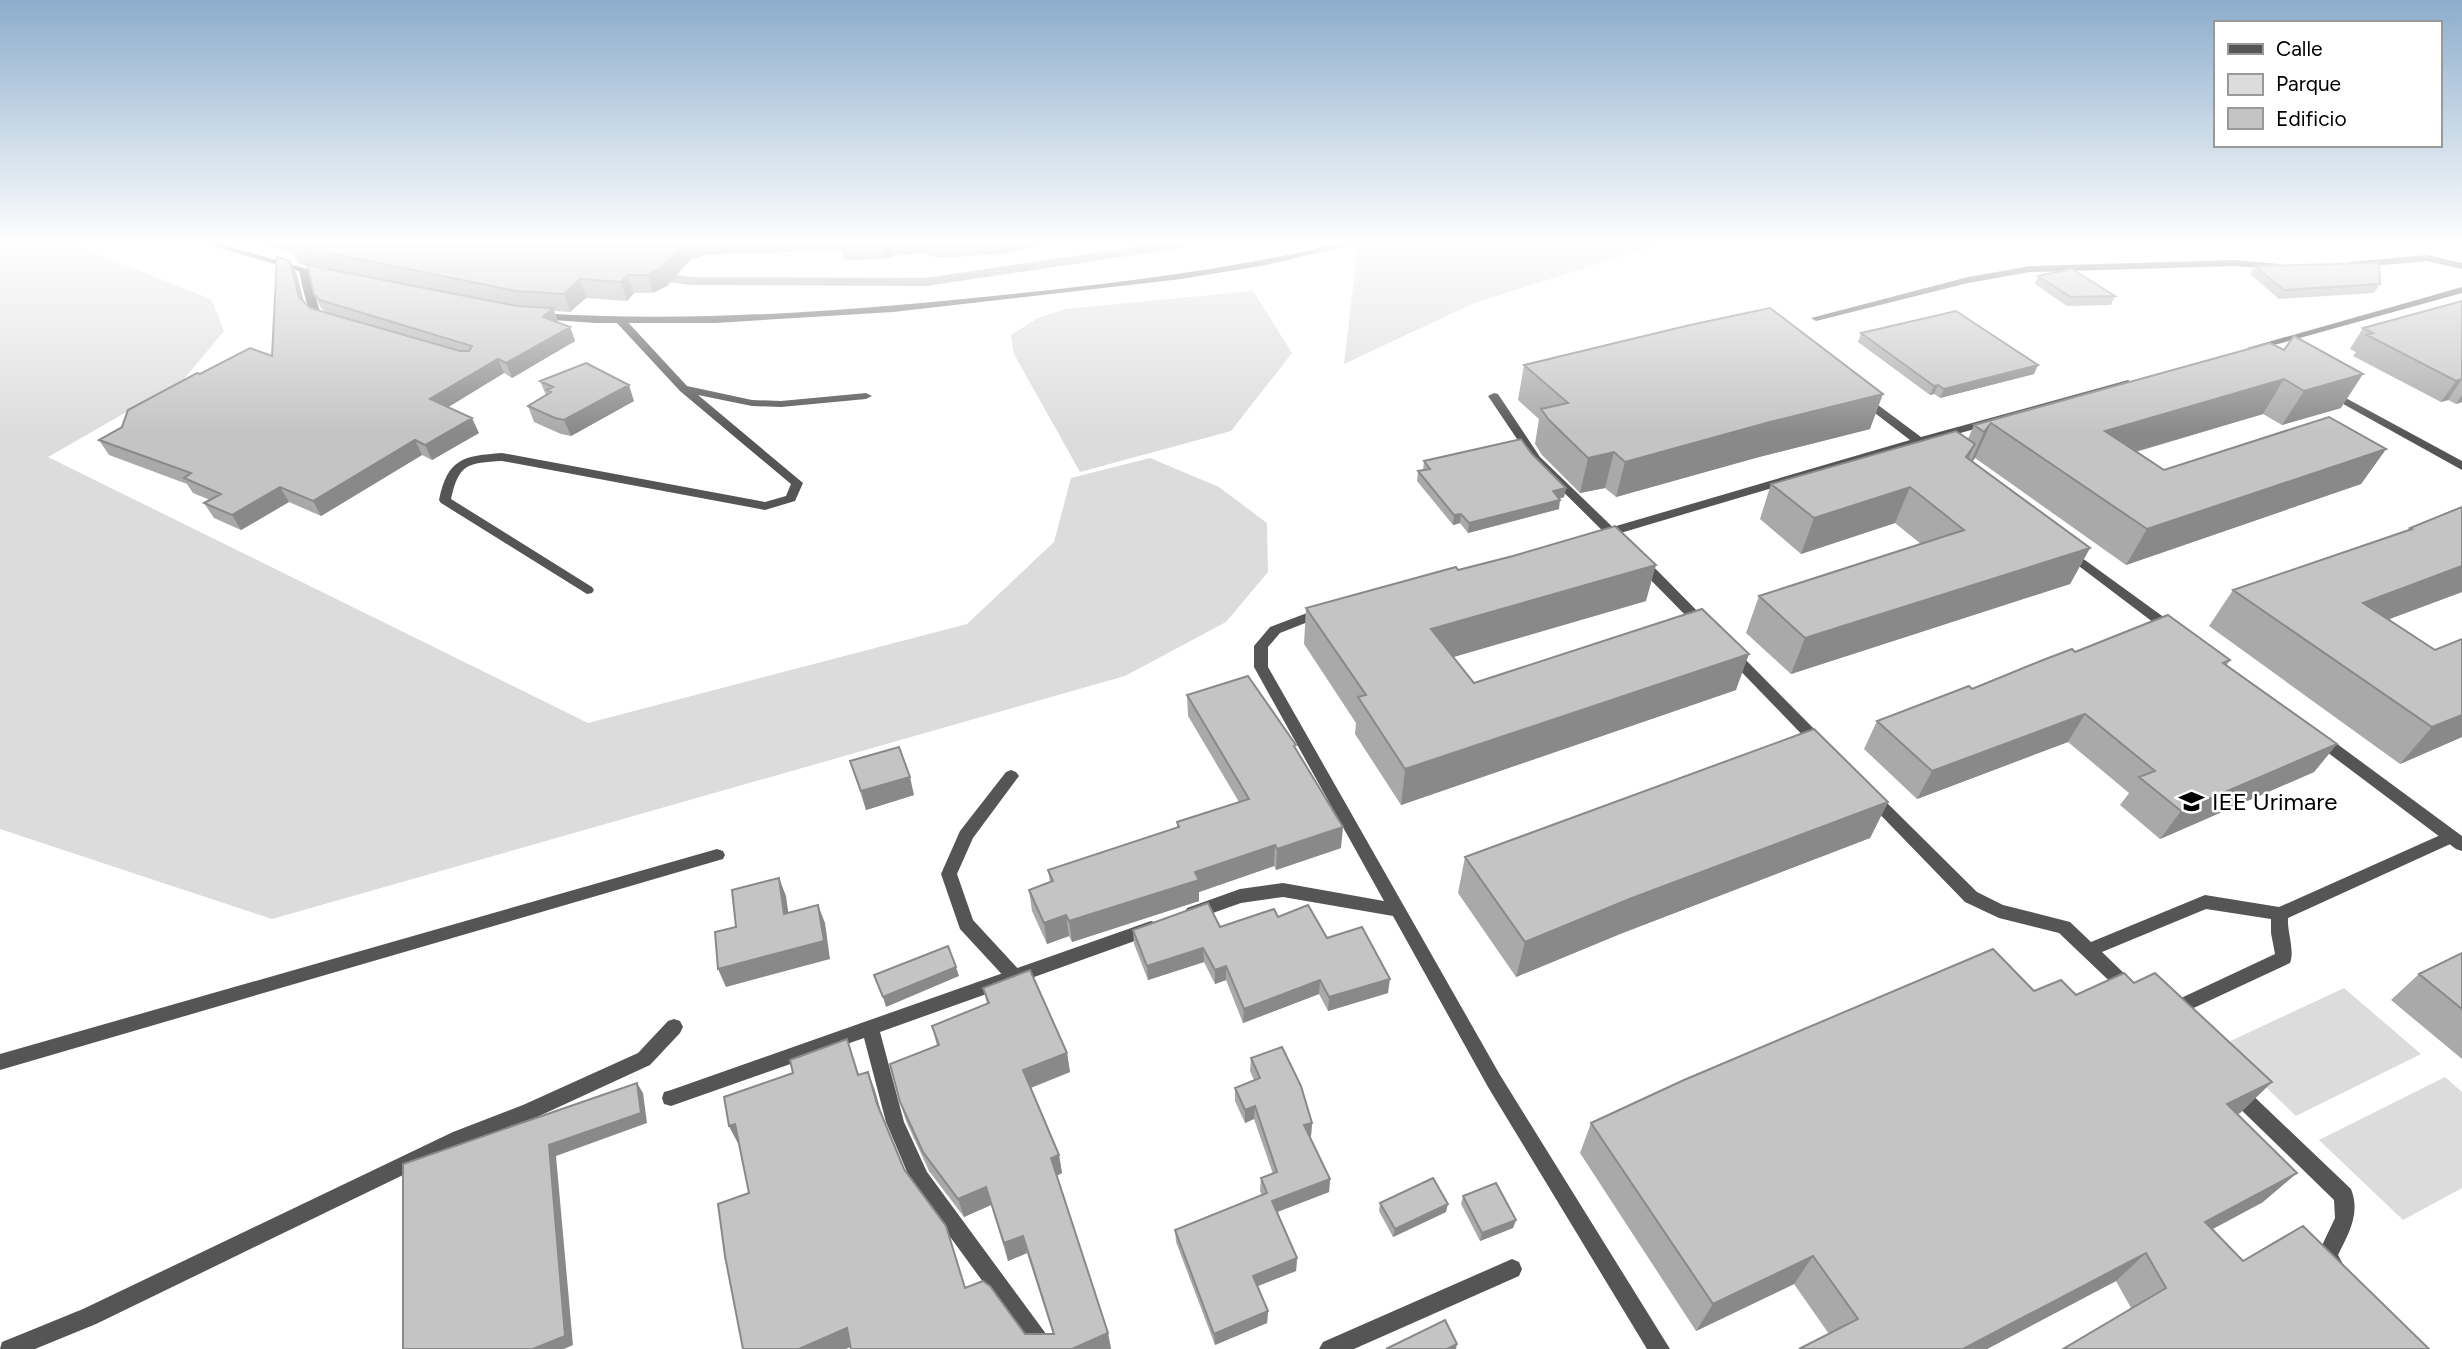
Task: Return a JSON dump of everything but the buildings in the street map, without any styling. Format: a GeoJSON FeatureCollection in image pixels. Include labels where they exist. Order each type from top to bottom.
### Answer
{"type":"FeatureCollection","features":[{"type":"Feature","properties":{"kind":"street"},"geometry":{"type":"LineString","coordinates":[[313,307],[322,318],[334,322]]}},
{"type":"Feature","properties":{"kind":"street"},"geometry":{"type":"LineString","coordinates":[[523,315],[620,320],[861,314],[920,307]]}},
{"type":"Feature","properties":{"kind":"street"},"geometry":{"type":"LineString","coordinates":[[1816,318],[1860,307]]}},
{"type":"Feature","properties":{"kind":"street"},"geometry":{"type":"LineString","coordinates":[[2237,352],[2401,307]]}},
{"type":"Feature","properties":{"kind":"street"},"geometry":{"type":"LineString","coordinates":[[587,590],[445,500],[449,476],[467,460],[502,457],[765,506],[790,498],[797,483],[684,388],[620,320]]}},
{"type":"Feature","properties":{"kind":"street"},"geometry":{"type":"LineString","coordinates":[[2250,349],[2262,355]]}},
{"type":"Feature","properties":{"kind":"street"},"geometry":{"type":"LineString","coordinates":[[1584,539],[2144,378]]}},
{"type":"Feature","properties":{"kind":"street"},"geometry":{"type":"LineString","coordinates":[[684,388],[752,403],[781,404],[866,396]]}},
{"type":"Feature","properties":{"kind":"street"},"geometry":{"type":"LineString","coordinates":[[2321,388],[2462,466]]}},
{"type":"Feature","properties":{"kind":"street"},"geometry":{"type":"LineString","coordinates":[[1855,393],[1941,457]]}},
{"type":"Feature","properties":{"kind":"street"},"geometry":{"type":"LineString","coordinates":[[1494,396],[1536,459],[1834,759]]}},
{"type":"Feature","properties":{"kind":"street"},"geometry":{"type":"LineString","coordinates":[[2050,539],[2183,638]]}},
{"type":"Feature","properties":{"kind":"street"},"geometry":{"type":"LineString","coordinates":[[1344,606],[1304,617],[1275,630],[1261,646],[1261,667],[1494,1081],[1659,1349]]}},
{"type":"Feature","properties":{"kind":"street"},"geometry":{"type":"LineString","coordinates":[[2306,729],[2459,838]]}},
{"type":"Feature","properties":{"kind":"street"},"geometry":{"type":"LineString","coordinates":[[1011,776],[966,835],[949,874],[967,924],[1015,977]]}},
{"type":"Feature","properties":{"kind":"street"},"geometry":{"type":"LineString","coordinates":[[1864,788],[1970,897],[1999,911],[2064,927],[2137,998]]}},
{"type":"Feature","properties":{"kind":"street"},"geometry":{"type":"LineString","coordinates":[[2089,950],[2205,902],[2280,914],[2459,838]]}},
{"type":"Feature","properties":{"kind":"street"},"geometry":{"type":"LineString","coordinates":[[0,1062],[717,855]]}},
{"type":"Feature","properties":{"kind":"street"},"geometry":{"type":"LineString","coordinates":[[671,1098],[1240,896],[1283,890],[1396,910]]}},
{"type":"Feature","properties":{"kind":"street"},"geometry":{"type":"LineString","coordinates":[[2167,1027],[2157,1017],[2284,958],[2279,933],[2280,914]]}},
{"type":"Feature","properties":{"kind":"street"},"geometry":{"type":"LineString","coordinates":[[9,1349],[89,1317],[460,1138],[530,1111],[644,1059],[674,1027]]}},
{"type":"Feature","properties":{"kind":"street"},"geometry":{"type":"LineString","coordinates":[[870,1028],[895,1122],[920,1179],[1045,1349]]}},
{"type":"Feature","properties":{"kind":"street"},"geometry":{"type":"LineString","coordinates":[[2226,1083],[2344,1196],[2345,1219],[2326,1258],[2344,1276]]}},
{"type":"Feature","properties":{"kind":"street"},"geometry":{"type":"LineString","coordinates":[[1330,1349],[1513,1269]]}},
{"type":"Feature","properties":{"kind":"green space"},"geometry":{"type":"Polygon","coordinates":[[[0,307],[214,307],[224,331],[184,379],[48,457],[588,723],[967,624],[1054,542],[1071,478],[1150,458],[1219,487],[1267,523],[1268,572],[1226,622],[1125,676],[272,919],[0,829],[0,307]]]}},
{"type":"Feature","properties":{"kind":"green space"},"geometry":{"type":"Polygon","coordinates":[[[1263,307],[1292,353],[1231,431],[1080,472],[1014,354],[1011,335],[1038,318],[1065,309],[1263,307]]]}},
{"type":"Feature","properties":{"kind":"green space"},"geometry":{"type":"Polygon","coordinates":[[[1351,307],[1466,307],[1344,364],[1351,307]]]}},
{"type":"Feature","properties":{"kind":"green space"},"geometry":{"type":"Polygon","coordinates":[[[2344,988],[2421,1054],[2296,1116],[2222,1045],[2344,988]]]}},
{"type":"Feature","properties":{"kind":"green space"},"geometry":{"type":"Polygon","coordinates":[[[2445,1077],[2462,1092],[2462,1188],[2403,1220],[2319,1140],[2445,1077]]]}},
{"type":"Feature","properties":{"kind":"place","name":"IEE Urimare"},"geometry":{"type":"Point","coordinates":[2192,802]}}]}
